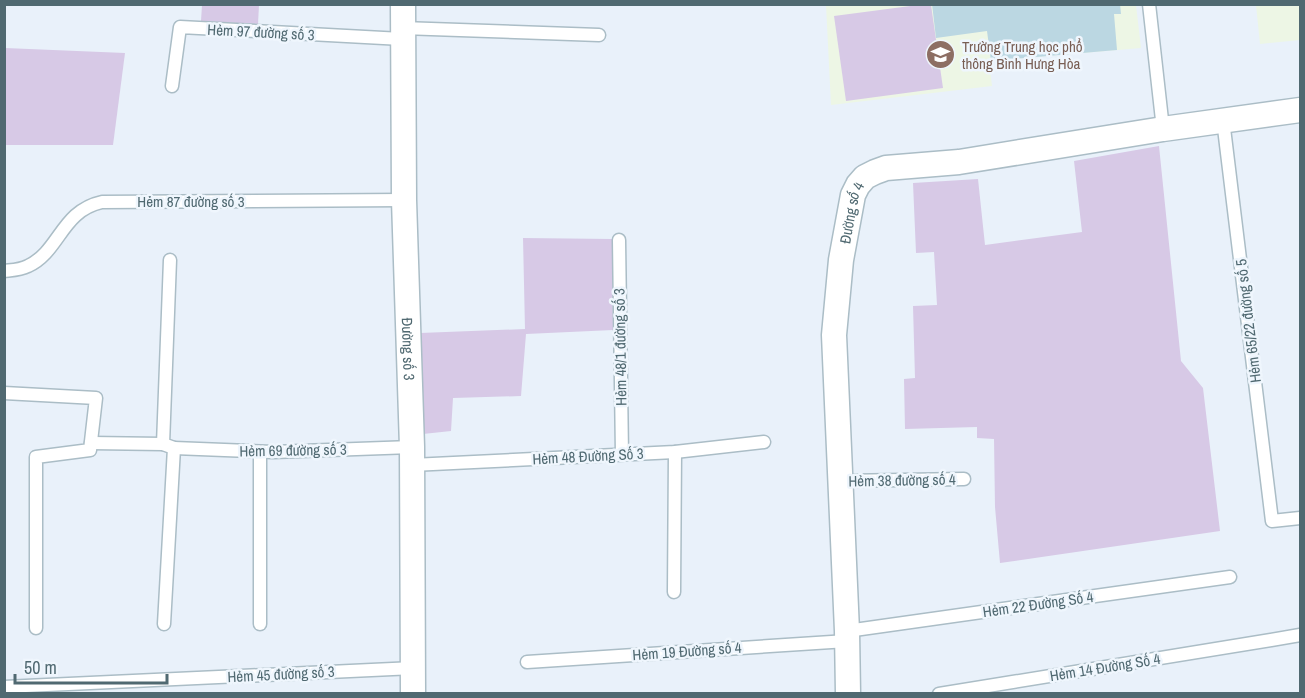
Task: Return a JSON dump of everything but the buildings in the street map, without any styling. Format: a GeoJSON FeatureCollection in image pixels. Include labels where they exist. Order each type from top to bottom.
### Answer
{"type":"FeatureCollection","features":[{"type":"Feature","properties":{"kind":"street","name":"Đường số 3"},"geometry":{"type":"LineString","coordinates":[[402,24],[404,200],[412,456],[413,693]]}},
{"type":"Feature","properties":{"kind":"street","name":"Đường số 4"},"geometry":{"type":"LineString","coordinates":[[848,693],[834,335],[841,260],[853,195],[858,185],[865,177],[886,168],[959,162],[1163,129],[1300,110]]}},
{"type":"Feature","properties":{"kind":"lane"},"geometry":{"type":"LineString","coordinates":[[1149,4],[1163,129]]}},
{"type":"Feature","properties":{"kind":"lane"},"geometry":{"type":"LineString","coordinates":[[402,24],[599,34]]}},
{"type":"Feature","properties":{"kind":"lane","name":"Hẻm 97 đường số 3"},"geometry":{"type":"LineString","coordinates":[[172,86],[180,27],[402,24]]}},
{"type":"Feature","properties":{"kind":"lane","name":"Hẻm 65/22 đường số 5"},"geometry":{"type":"LineString","coordinates":[[1223,120],[1272,521],[1300,518]]}},
{"type":"Feature","properties":{"kind":"lane","name":"Hẻm 87 đường số 3"},"geometry":{"type":"LineString","coordinates":[[4,271],[23,268],[34,262],[48,250],[72,218],[102,202],[404,200]]}},
{"type":"Feature","properties":{"kind":"lane","name":"Hẻm 48/1 đường số 3"},"geometry":{"type":"LineString","coordinates":[[619,240],[622,455]]}},
{"type":"Feature","properties":{"kind":"lane"},"geometry":{"type":"LineString","coordinates":[[164,624],[169,446],[170,260]]}},
{"type":"Feature","properties":{"kind":"lane"},"geometry":{"type":"LineString","coordinates":[[4,393],[96,398],[90,450],[36,457],[36,628]]}},
{"type":"Feature","properties":{"kind":"lane","name":"Hẻm 48 Đường Số 3"},"geometry":{"type":"LineString","coordinates":[[412,456],[622,455],[675,452],[764,442]]}},
{"type":"Feature","properties":{"kind":"lane","name":"Hẻm 69 đường số 3"},"geometry":{"type":"LineString","coordinates":[[91,443],[260,452],[412,456]]}},
{"type":"Feature","properties":{"kind":"lane"},"geometry":{"type":"LineString","coordinates":[[260,452],[260,624]]}},
{"type":"Feature","properties":{"kind":"lane"},"geometry":{"type":"LineString","coordinates":[[674,592],[675,452]]}},
{"type":"Feature","properties":{"kind":"lane","name":"Hẻm 38 đường số 4"},"geometry":{"type":"LineString","coordinates":[[840,481],[964,478]]}},
{"type":"Feature","properties":{"kind":"lane","name":"Hẻm 22 Đường Số 4"},"geometry":{"type":"LineString","coordinates":[[847,636],[1230,577]]}},
{"type":"Feature","properties":{"kind":"lane","name":"Hẻm 14 Đường Số 4"},"geometry":{"type":"LineString","coordinates":[[939,693],[1300,634]]}},
{"type":"Feature","properties":{"kind":"lane","name":"Hẻm 19 Đường số 4"},"geometry":{"type":"LineString","coordinates":[[527,662],[847,636]]}},
{"type":"Feature","properties":{"kind":"lane","name":"Hẻm 45 đường số 3"},"geometry":{"type":"LineString","coordinates":[[4,687],[414,668]]}},
{"type":"Feature","properties":{"kind":"shaded area"},"geometry":{"type":"Polygon","coordinates":[[[202,5],[259,5],[258,24],[201,21],[202,5]]]}},
{"type":"Feature","properties":{"kind":"shaded area","name":"Trường Trung học phổ thông Bình Hưng Hòa"},"geometry":{"type":"Polygon","coordinates":[[[826,5],[1136,5],[1141,48],[989,61],[992,86],[831,105],[826,5]]]}},
{"type":"Feature","properties":{"kind":"shaded area"},"geometry":{"type":"Polygon","coordinates":[[[931,5],[943,88],[846,101],[834,16],[931,5]]]}},
{"type":"Feature","properties":{"kind":"shaded area"},"geometry":{"type":"Polygon","coordinates":[[[1256,5],[1300,5],[1300,40],[1260,44],[1256,5]]]}},
{"type":"Feature","properties":{"kind":"shaded area"},"geometry":{"type":"Polygon","coordinates":[[[5,48],[125,53],[113,145],[5,145],[5,48]]]}},
{"type":"Feature","properties":{"kind":"shaded area"},"geometry":{"type":"Polygon","coordinates":[[[1159,146],[1181,361],[1203,388],[1220,531],[1000,563],[995,507],[994,439],[977,438],[977,427],[905,429],[904,379],[915,378],[913,306],[937,305],[934,252],[916,253],[913,183],[978,179],[985,245],[1082,232],[1074,161],[1159,146]]]}},
{"type":"Feature","properties":{"kind":"shaded area"},"geometry":{"type":"Polygon","coordinates":[[[523,238],[612,239],[613,330],[526,334],[521,396],[453,398],[451,431],[423,434],[420,333],[525,329],[523,238]]]}},
{"type":"Feature","properties":{"kind":"place","name":"Trường Trung học phổ thông Bình Hưng Hòa"},"geometry":{"type":"Point","coordinates":[941,55]}}]}
